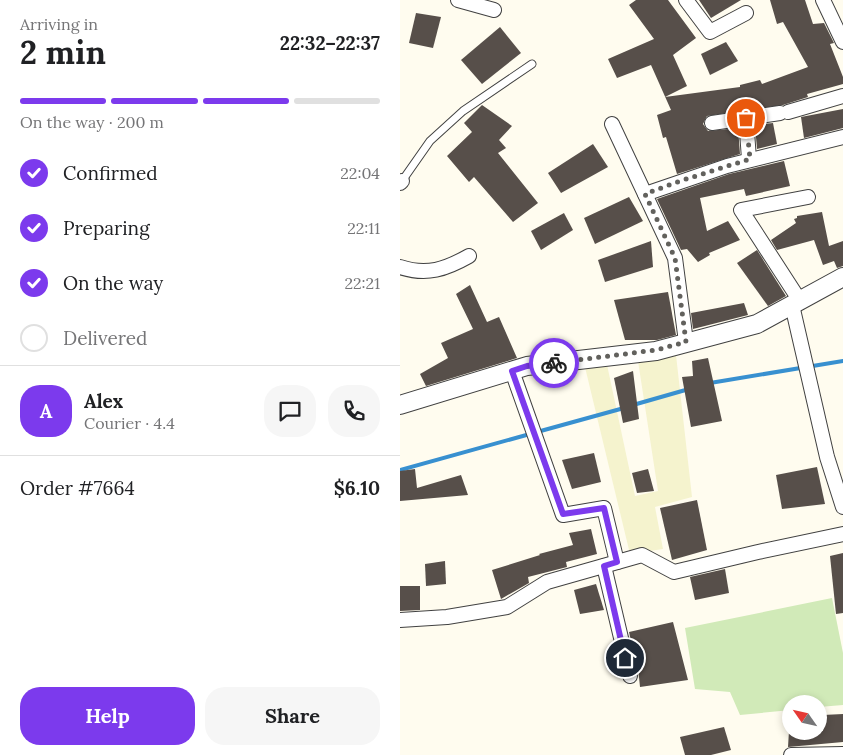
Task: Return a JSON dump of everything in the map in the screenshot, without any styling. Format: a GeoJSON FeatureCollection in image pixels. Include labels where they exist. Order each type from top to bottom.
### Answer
{"type":"FeatureCollection","features":[{"type":"Feature","properties":{"kind":"street"},"geometry":{"type":"LineString","coordinates":[[458,0],[494,10]]}},
{"type":"Feature","properties":{"kind":"street"},"geometry":{"type":"LineString","coordinates":[[686,0],[710,32],[746,13]]}},
{"type":"Feature","properties":{"kind":"street"},"geometry":{"type":"LineString","coordinates":[[823,0],[843,42]]}},
{"type":"Feature","properties":{"kind":"street"},"geometry":{"type":"LineString","coordinates":[[712,123],[784,113],[843,96]]}},
{"type":"Feature","properties":{"kind":"street"},"geometry":{"type":"LineString","coordinates":[[746,118],[750,159]]}},
{"type":"Feature","properties":{"kind":"street"},"geometry":{"type":"LineString","coordinates":[[612,124],[675,258],[686,342]]}},
{"type":"Feature","properties":{"kind":"street"},"geometry":{"type":"LineString","coordinates":[[645,194],[750,159],[843,137]]}},
{"type":"Feature","properties":{"kind":"street"},"geometry":{"type":"LineString","coordinates":[[808,197],[741,210],[796,303],[827,457],[843,507]]}},
{"type":"Feature","properties":{"kind":"street"},"geometry":{"type":"LineString","coordinates":[[400,267],[414,272],[446,269],[469,256]]}},
{"type":"Feature","properties":{"kind":"street"},"geometry":{"type":"LineString","coordinates":[[400,405],[527,366],[656,350],[757,324],[843,277]]}},
{"type":"Feature","properties":{"kind":"street"},"geometry":{"type":"LineString","coordinates":[[512,371],[563,514],[604,508],[610,564],[630,676]]}},
{"type":"Feature","properties":{"kind":"street"},"geometry":{"type":"LineString","coordinates":[[400,620],[447,617],[507,606],[547,582],[642,555],[674,572],[843,534]]}},
{"type":"Feature","properties":{"kind":"street"},"geometry":{"type":"LineString","coordinates":[[791,755],[843,754]]}},
{"type":"Feature","properties":{"kind":"lane"},"geometry":{"type":"LineString","coordinates":[[401,182],[430,141],[463,111],[532,64]]}},
{"type":"Feature","properties":{"kind":"shaded area"},"geometry":{"type":"Polygon","coordinates":[[[676,355],[692,497],[655,507],[663,549],[630,554],[584,363],[606,360],[635,496],[658,491],[638,361],[676,355]]]}},
{"type":"Feature","properties":{"kind":"green space"},"geometry":{"type":"Polygon","coordinates":[[[832,598],[843,653],[843,705],[828,706],[828,695],[782,695],[782,711],[740,715],[730,692],[695,689],[685,628],[832,598]]]}},
{"type":"Feature","properties":{"kind":"building"},"geometry":{"type":"Polygon","coordinates":[[[636,0],[668,0],[696,38],[673,55],[687,86],[665,97],[651,65],[617,78],[608,59],[654,39],[629,5],[636,0]]]}},
{"type":"Feature","properties":{"kind":"building"},"geometry":{"type":"Polygon","coordinates":[[[699,0],[741,0],[711,18],[699,0]]]}},
{"type":"Feature","properties":{"kind":"building"},"geometry":{"type":"Polygon","coordinates":[[[770,0],[805,0],[813,24],[824,23],[834,43],[830,44],[843,77],[843,84],[807,94],[808,97],[783,105],[707,116],[703,124],[708,131],[738,128],[740,154],[677,174],[666,137],[663,138],[657,115],[671,110],[665,97],[740,87],[740,85],[760,80],[762,84],[808,67],[783,22],[777,24],[770,0]]]}},
{"type":"Feature","properties":{"kind":"building"},"geometry":{"type":"Polygon","coordinates":[[[416,13],[441,17],[433,48],[409,43],[416,13]]]}},
{"type":"Feature","properties":{"kind":"building"},"geometry":{"type":"Polygon","coordinates":[[[500,27],[521,53],[482,84],[461,60],[500,27]]]}},
{"type":"Feature","properties":{"kind":"building"},"geometry":{"type":"Polygon","coordinates":[[[726,42],[738,61],[710,75],[701,54],[726,42]]]}},
{"type":"Feature","properties":{"kind":"building"},"geometry":{"type":"Polygon","coordinates":[[[482,105],[512,126],[499,140],[506,148],[498,153],[538,203],[513,222],[474,177],[469,182],[447,156],[472,132],[464,123],[482,105]]]}},
{"type":"Feature","properties":{"kind":"building"},"geometry":{"type":"Polygon","coordinates":[[[843,109],[843,128],[804,138],[801,117],[843,109]]]}},
{"type":"Feature","properties":{"kind":"building"},"geometry":{"type":"Polygon","coordinates":[[[773,123],[777,144],[757,149],[755,125],[773,123]]]}},
{"type":"Feature","properties":{"kind":"building"},"geometry":{"type":"Polygon","coordinates":[[[593,144],[608,167],[561,193],[548,173],[593,144]]]}},
{"type":"Feature","properties":{"kind":"building"},"geometry":{"type":"Polygon","coordinates":[[[784,161],[790,186],[746,196],[744,189],[700,198],[707,231],[728,221],[740,240],[709,253],[710,255],[698,262],[687,249],[681,250],[657,199],[729,174],[784,161]]]}},
{"type":"Feature","properties":{"kind":"building"},"geometry":{"type":"Polygon","coordinates":[[[629,197],[643,221],[595,244],[584,218],[629,197]]]}},
{"type":"Feature","properties":{"kind":"building"},"geometry":{"type":"Polygon","coordinates":[[[822,212],[829,246],[843,241],[843,266],[837,268],[834,261],[823,265],[814,240],[777,250],[771,240],[796,223],[794,219],[797,216],[822,212]]]}},
{"type":"Feature","properties":{"kind":"building"},"geometry":{"type":"Polygon","coordinates":[[[564,213],[573,230],[541,250],[531,231],[564,213]]]}},
{"type":"Feature","properties":{"kind":"building"},"geometry":{"type":"Polygon","coordinates":[[[651,241],[653,267],[605,282],[598,260],[651,241]]]}},
{"type":"Feature","properties":{"kind":"building"},"geometry":{"type":"Polygon","coordinates":[[[757,250],[786,296],[768,306],[737,263],[757,250]]]}},
{"type":"Feature","properties":{"kind":"building"},"geometry":{"type":"Polygon","coordinates":[[[470,285],[487,322],[499,317],[517,358],[426,386],[420,374],[448,358],[441,343],[473,329],[456,294],[470,285]]]}},
{"type":"Feature","properties":{"kind":"building"},"geometry":{"type":"Polygon","coordinates":[[[668,292],[676,335],[657,340],[625,340],[614,300],[668,292]]]}},
{"type":"Feature","properties":{"kind":"building"},"geometry":{"type":"Polygon","coordinates":[[[744,303],[748,315],[693,329],[691,313],[744,303]]]}},
{"type":"Feature","properties":{"kind":"building"},"geometry":{"type":"Polygon","coordinates":[[[708,358],[722,421],[691,427],[682,377],[693,376],[692,361],[708,358]]]}},
{"type":"Feature","properties":{"kind":"building"},"geometry":{"type":"Polygon","coordinates":[[[633,371],[639,419],[623,423],[614,378],[633,371]]]}},
{"type":"Feature","properties":{"kind":"building"},"geometry":{"type":"Polygon","coordinates":[[[594,453],[601,482],[572,489],[562,460],[594,453]]]}},
{"type":"Feature","properties":{"kind":"building"},"geometry":{"type":"Polygon","coordinates":[[[817,467],[825,504],[782,509],[776,475],[817,467]]]}},
{"type":"Feature","properties":{"kind":"building"},"geometry":{"type":"Polygon","coordinates":[[[415,469],[417,488],[461,475],[468,495],[400,501],[400,471],[415,469]]]}},
{"type":"Feature","properties":{"kind":"building"},"geometry":{"type":"Polygon","coordinates":[[[648,469],[654,491],[637,493],[632,473],[648,469]]]}},
{"type":"Feature","properties":{"kind":"building"},"geometry":{"type":"Polygon","coordinates":[[[697,500],[707,550],[672,560],[660,508],[697,500]]]}},
{"type":"Feature","properties":{"kind":"building"},"geometry":{"type":"Polygon","coordinates":[[[591,529],[597,554],[566,562],[567,567],[528,577],[529,583],[501,599],[492,570],[573,545],[569,533],[591,529]]]}},
{"type":"Feature","properties":{"kind":"building"},"geometry":{"type":"Polygon","coordinates":[[[843,553],[843,613],[836,614],[830,556],[843,553]]]}},
{"type":"Feature","properties":{"kind":"building"},"geometry":{"type":"Polygon","coordinates":[[[445,561],[446,584],[426,586],[425,564],[445,561]]]}},
{"type":"Feature","properties":{"kind":"building"},"geometry":{"type":"Polygon","coordinates":[[[725,569],[729,593],[695,600],[690,577],[725,569]]]}},
{"type":"Feature","properties":{"kind":"building"},"geometry":{"type":"Polygon","coordinates":[[[596,584],[604,610],[580,614],[574,590],[596,584]]]}},
{"type":"Feature","properties":{"kind":"building"},"geometry":{"type":"Polygon","coordinates":[[[400,586],[420,586],[420,610],[400,611],[400,586]]]}},
{"type":"Feature","properties":{"kind":"building"},"geometry":{"type":"Polygon","coordinates":[[[673,622],[688,680],[640,687],[637,657],[635,658],[629,632],[673,622]]]}},
{"type":"Feature","properties":{"kind":"building"},"geometry":{"type":"Polygon","coordinates":[[[843,714],[843,742],[788,747],[788,740],[828,740],[828,715],[843,714]]]}},
{"type":"Feature","properties":{"kind":"building"},"geometry":{"type":"Polygon","coordinates":[[[724,727],[731,750],[711,755],[685,755],[680,737],[724,727]]]}},
{"type":"Feature","properties":{"kind":"waterway"},"geometry":{"type":"LineString","coordinates":[[710,383],[843,361]]}},
{"type":"Feature","properties":{"kind":"waterway"},"geometry":{"type":"LineString","coordinates":[[633,405],[689,389]]}},
{"type":"Feature","properties":{"kind":"waterway"},"geometry":{"type":"LineString","coordinates":[[537,432],[624,408]]}},
{"type":"Feature","properties":{"kind":"waterway"},"geometry":{"type":"LineString","coordinates":[[400,470],[530,434]]}},
{"type":"Feature","properties":{"kind":"way so far"},"geometry":{"type":"LineString","coordinates":[[554,363],[656,350],[686,342],[675,258],[645,194],[750,159],[746,118]]}},
{"type":"Feature","properties":{"kind":"route"},"geometry":{"type":"LineString","coordinates":[[554,363],[527,366],[512,371],[563,514],[604,508],[617,562],[604,566],[625,658]]}}]}
